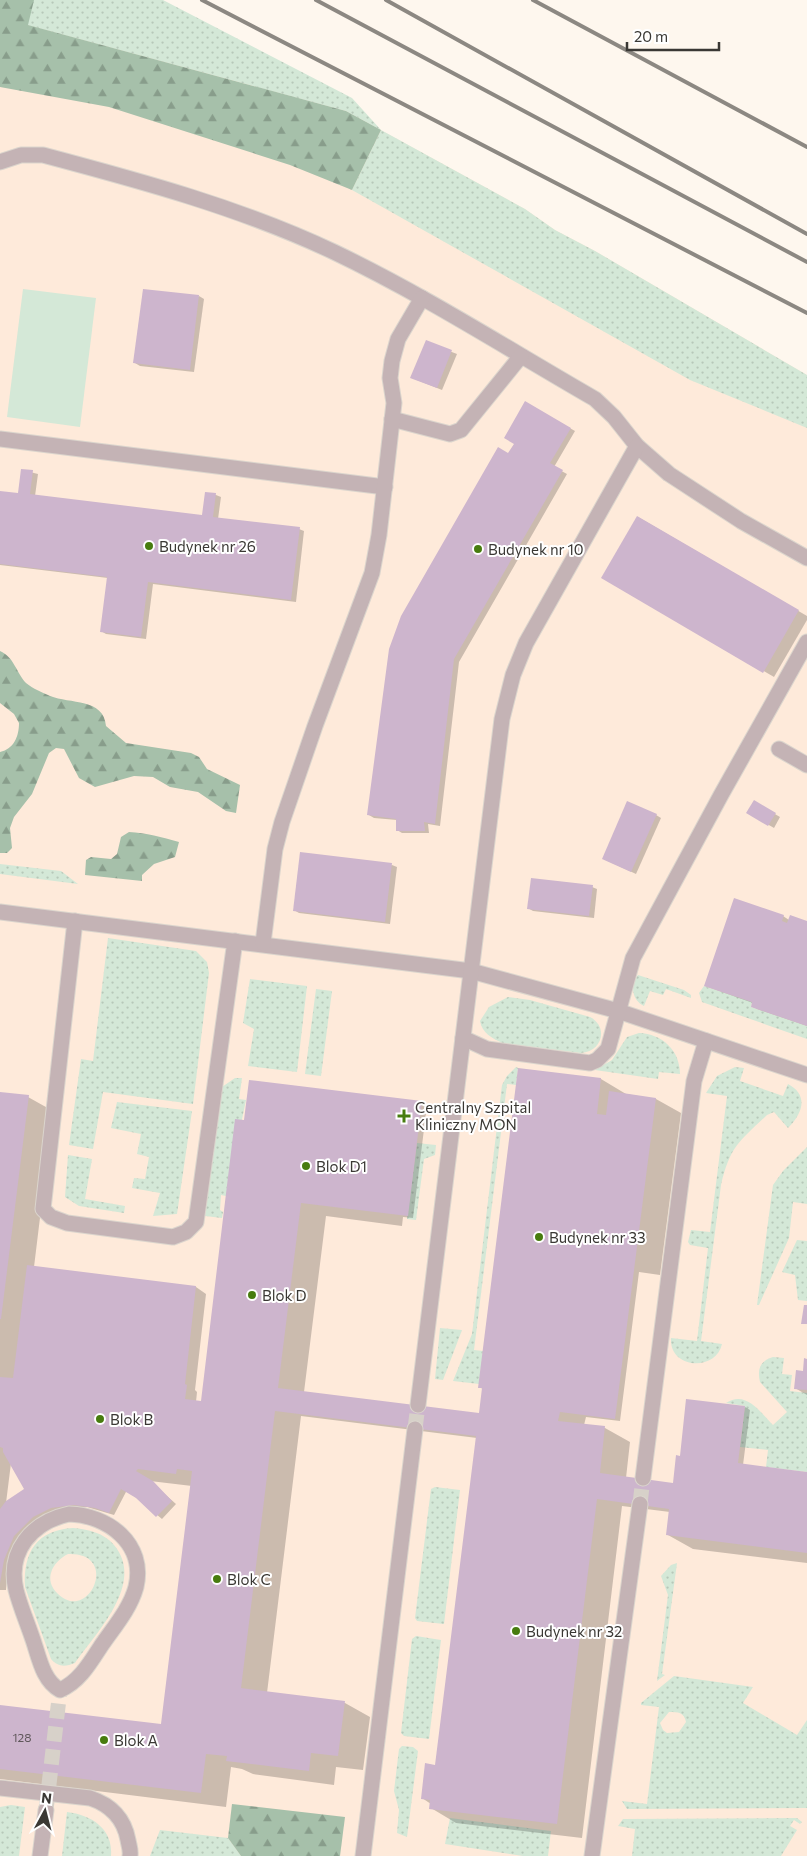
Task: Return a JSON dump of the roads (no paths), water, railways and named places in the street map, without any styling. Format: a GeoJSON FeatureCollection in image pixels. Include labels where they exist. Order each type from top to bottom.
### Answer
{"type":"FeatureCollection","features":[{"type":"Feature","properties":{"kind":"lane"},"geometry":{"type":"LineString","coordinates":[[0,162],[21,154],[42,155],[193,197],[270,225],[332,252],[422,298],[601,404],[638,446],[670,474],[741,521],[807,558]]}},
{"type":"Feature","properties":{"kind":"lane"},"geometry":{"type":"LineString","coordinates":[[263,944],[275,849],[294,784],[372,573],[385,487],[394,403],[390,378],[392,361],[398,339],[422,298]]}},
{"type":"Feature","properties":{"kind":"lane"},"geometry":{"type":"LineString","coordinates":[[392,418],[450,434],[461,430],[521,356]]}},
{"type":"Feature","properties":{"kind":"lane"},"geometry":{"type":"LineString","coordinates":[[0,440],[385,487]]}},
{"type":"Feature","properties":{"kind":"lane"},"geometry":{"type":"LineString","coordinates":[[418,1405],[502,720],[513,675],[526,643],[638,446]]}},
{"type":"Feature","properties":{"kind":"lane"},"geometry":{"type":"LineString","coordinates":[[463,1038],[487,1049],[590,1063],[597,1060],[608,1049],[634,958],[721,795],[807,642]]}},
{"type":"Feature","properties":{"kind":"lane"},"geometry":{"type":"LineString","coordinates":[[780,749],[807,766]]}},
{"type":"Feature","properties":{"kind":"lane"},"geometry":{"type":"LineString","coordinates":[[0,912],[471,971],[618,1011],[807,1075]]}},
{"type":"Feature","properties":{"kind":"lane"},"geometry":{"type":"LineString","coordinates":[[75,922],[43,1209],[51,1217],[67,1224],[173,1237],[186,1232],[196,1222],[235,941]]}},
{"type":"Feature","properties":{"kind":"lane"},"geometry":{"type":"LineString","coordinates":[[643,1478],[694,1081],[706,1041]]}},
{"type":"Feature","properties":{"kind":"lane"},"geometry":{"type":"LineString","coordinates":[[363,1856],[415,1429]]}},
{"type":"Feature","properties":{"kind":"lane"},"geometry":{"type":"LineString","coordinates":[[592,1856],[640,1504]]}},
{"type":"Feature","properties":{"kind":"lane"},"geometry":{"type":"LineString","coordinates":[[69,1514],[84,1514],[108,1523],[128,1542],[136,1563],[136,1586],[129,1606],[85,1670],[71,1684],[60,1690],[47,1679],[40,1662],[16,1588],[15,1564],[22,1544],[36,1527],[58,1516],[69,1514]]}},
{"type":"Feature","properties":{"kind":"lane"},"geometry":{"type":"LineString","coordinates":[[0,1788],[90,1798],[101,1802],[114,1810],[120,1819],[126,1831],[130,1856]]}},
{"type":"Feature","properties":{"kind":"lane"},"geometry":{"type":"LineString","coordinates":[[40,1856],[46,1810]]}},
{"type":"Feature","properties":{"kind":"tunnel"},"geometry":{"type":"LineString","coordinates":[[415,1429],[418,1405]]}},
{"type":"Feature","properties":{"kind":"tunnel"},"geometry":{"type":"LineString","coordinates":[[640,1504],[643,1478]]}},
{"type":"Feature","properties":{"kind":"tunnel"},"geometry":{"type":"LineString","coordinates":[[46,1810],[60,1690]]}},
{"type":"Feature","properties":{"kind":"railway"},"geometry":{"type":"LineString","coordinates":[[202,0],[807,313]]}},
{"type":"Feature","properties":{"kind":"railway"},"geometry":{"type":"LineString","coordinates":[[316,0],[807,262]]}},
{"type":"Feature","properties":{"kind":"railway"},"geometry":{"type":"LineString","coordinates":[[386,0],[807,234]]}},
{"type":"Feature","properties":{"kind":"railway"},"geometry":{"type":"LineString","coordinates":[[533,0],[807,147]]}},
{"type":"Feature","properties":{"kind":"place","name":"Budynek nr 26"},"geometry":{"type":"Point","coordinates":[149,546]}},
{"type":"Feature","properties":{"kind":"place","name":"Budynek nr 10"},"geometry":{"type":"Point","coordinates":[478,549]}},
{"type":"Feature","properties":{"kind":"place","name":"Centralny Szpital Kliniczny MON"},"geometry":{"type":"Point","coordinates":[404,1116]}},
{"type":"Feature","properties":{"kind":"place","name":"Blok D1"},"geometry":{"type":"Point","coordinates":[306,1166]}},
{"type":"Feature","properties":{"kind":"place","name":"Budynek nr 33"},"geometry":{"type":"Point","coordinates":[539,1237]}},
{"type":"Feature","properties":{"kind":"place","name":"Blok D"},"geometry":{"type":"Point","coordinates":[252,1295]}},
{"type":"Feature","properties":{"kind":"place","name":"Blok B"},"geometry":{"type":"Point","coordinates":[100,1419]}},
{"type":"Feature","properties":{"kind":"place","name":"Blok C"},"geometry":{"type":"Point","coordinates":[217,1579]}},
{"type":"Feature","properties":{"kind":"place","name":"Budynek nr 32"},"geometry":{"type":"Point","coordinates":[516,1631]}},
{"type":"Feature","properties":{"kind":"place","name":"Blok A"},"geometry":{"type":"Point","coordinates":[104,1740]}}]}
